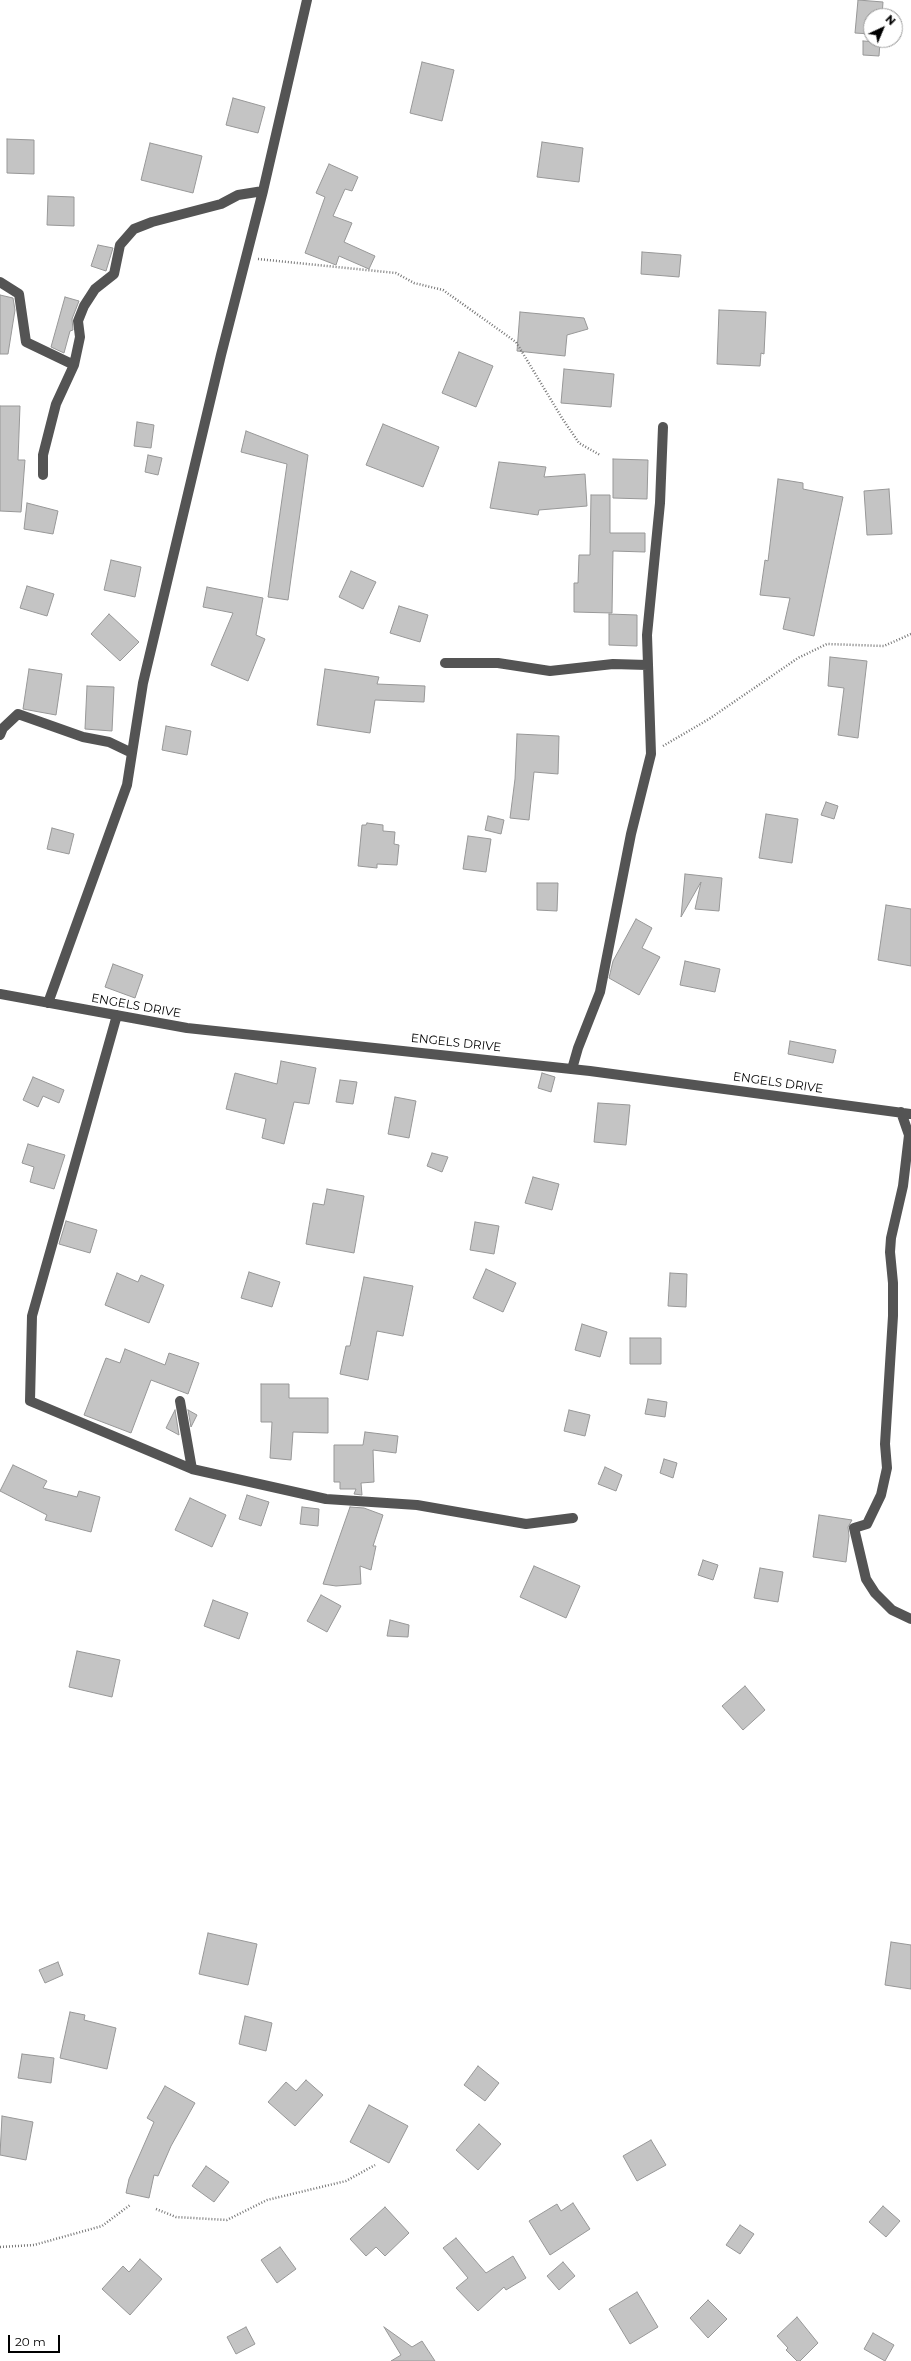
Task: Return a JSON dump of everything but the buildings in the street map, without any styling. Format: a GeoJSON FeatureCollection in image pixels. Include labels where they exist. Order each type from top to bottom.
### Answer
{"type":"FeatureCollection","features":[{"type":"Feature","properties":{"kind":"street"},"geometry":{"type":"LineString","coordinates":[[48,1003],[127,785],[144,683],[246,258],[264,191],[307,0]]}},
{"type":"Feature","properties":{"kind":"street"},"geometry":{"type":"LineString","coordinates":[[43,475],[44,455],[56,404],[74,365],[80,337],[78,321],[84,306],[96,289],[114,274],[120,245],[134,228],[221,204],[238,195],[264,191]]}},
{"type":"Feature","properties":{"kind":"street"},"geometry":{"type":"LineString","coordinates":[[0,282],[19,294],[26,342],[74,365]]}},
{"type":"Feature","properties":{"kind":"street"},"geometry":{"type":"LineString","coordinates":[[572,1069],[578,1048],[600,992],[631,834],[651,754],[647,635],[660,502],[663,427]]}},
{"type":"Feature","properties":{"kind":"street"},"geometry":{"type":"LineString","coordinates":[[445,663],[498,664],[550,671],[613,664],[647,665]]}},
{"type":"Feature","properties":{"kind":"street"},"geometry":{"type":"LineString","coordinates":[[0,735],[3,728],[18,714],[83,737],[109,742],[132,753]]}},
{"type":"Feature","properties":{"kind":"street","name":"ENGELS DRIVE"},"geometry":{"type":"LineString","coordinates":[[0,994],[187,1028],[572,1069],[911,1114]]}},
{"type":"Feature","properties":{"kind":"street"},"geometry":{"type":"LineString","coordinates":[[117,1015],[32,1316],[30,1401],[192,1469],[326,1499],[417,1505],[526,1524],[573,1518]]}},
{"type":"Feature","properties":{"kind":"street"},"geometry":{"type":"LineString","coordinates":[[900,1112],[909,1135],[903,1186],[890,1245],[893,1310],[886,1429],[887,1468],[881,1495],[867,1524],[854,1528],[866,1579],[875,1593],[892,1610],[911,1620]]}},
{"type":"Feature","properties":{"kind":"street"},"geometry":{"type":"LineString","coordinates":[[180,1401],[192,1469]]}},
{"type":"Feature","properties":{"kind":"path"},"geometry":{"type":"LineString","coordinates":[[246,258],[396,273],[414,283],[443,290],[516,342],[579,443],[600,455]]}},
{"type":"Feature","properties":{"kind":"path"},"geometry":{"type":"LineString","coordinates":[[651,754],[709,719],[798,658],[827,644],[884,646],[911,634]]}},
{"type":"Feature","properties":{"kind":"path"},"geometry":{"type":"LineString","coordinates":[[156,2209],[176,2217],[227,2220],[267,2200],[346,2181],[375,2166]]}},
{"type":"Feature","properties":{"kind":"path"},"geometry":{"type":"LineString","coordinates":[[0,2247],[34,2245],[102,2226],[130,2206]]}}]}
